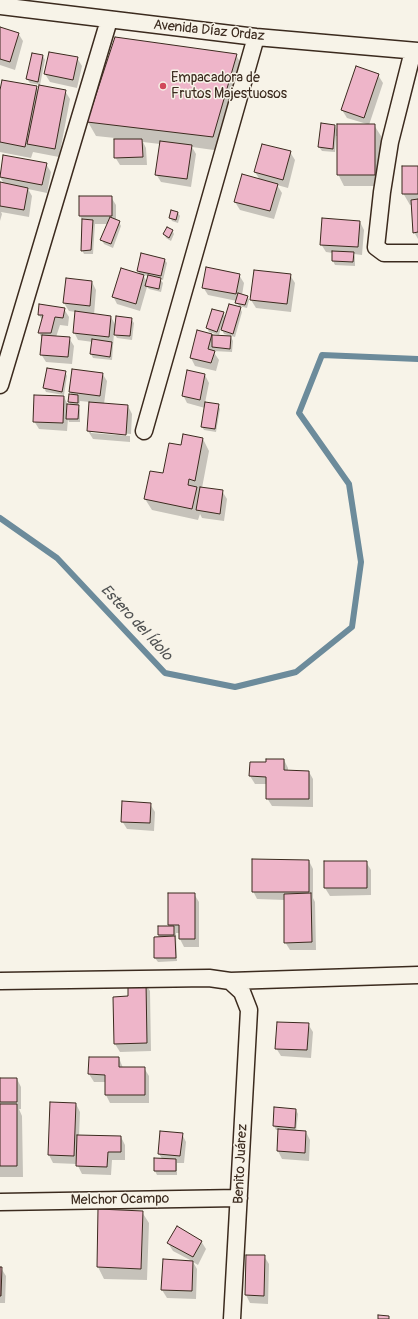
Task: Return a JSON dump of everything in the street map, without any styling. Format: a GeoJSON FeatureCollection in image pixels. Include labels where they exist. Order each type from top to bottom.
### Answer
{"type":"FeatureCollection","features":[{"type":"Feature","properties":{"kind":"street","name":"Avenida Díaz Ordaz"},"geometry":{"type":"LineString","coordinates":[[0,6],[256,37],[416,51]]}},
{"type":"Feature","properties":{"kind":"street"},"geometry":{"type":"LineString","coordinates":[[0,385],[110,20]]}},
{"type":"Feature","properties":{"kind":"street"},"geometry":{"type":"LineString","coordinates":[[144,431],[256,37]]}},
{"type":"Feature","properties":{"kind":"street"},"geometry":{"type":"LineString","coordinates":[[416,51],[390,142],[382,192],[376,247],[384,253],[418,252]]}},
{"type":"Feature","properties":{"kind":"street"},"geometry":{"type":"LineString","coordinates":[[0,981],[210,978],[230,981],[418,975]]}},
{"type":"Feature","properties":{"kind":"street","name":"Benito Juárez"},"geometry":{"type":"LineString","coordinates":[[230,981],[242,992],[249,1010],[232,1319]]}},
{"type":"Feature","properties":{"kind":"street","name":"Melchor Ocampo"},"geometry":{"type":"LineString","coordinates":[[0,1202],[239,1198]]}},
{"type":"Feature","properties":{"kind":"building"},"geometry":{"type":"Polygon","coordinates":[[[0,27],[19,33],[10,62],[0,59],[0,27]]]}},
{"type":"Feature","properties":{"kind":"building"},"geometry":{"type":"Polygon","coordinates":[[[115,37],[237,54],[213,137],[87,122],[115,37]]]}},
{"type":"Feature","properties":{"kind":"building"},"geometry":{"type":"Polygon","coordinates":[[[49,52],[78,57],[73,80],[44,74],[49,52]]]}},
{"type":"Feature","properties":{"kind":"building"},"geometry":{"type":"Polygon","coordinates":[[[32,53],[43,55],[38,82],[26,79],[32,53]]]}},
{"type":"Feature","properties":{"kind":"building"},"geometry":{"type":"Polygon","coordinates":[[[356,66],[379,74],[364,118],[341,110],[356,66]]]}},
{"type":"Feature","properties":{"kind":"building"},"geometry":{"type":"Polygon","coordinates":[[[2,80],[37,86],[25,147],[0,142],[0,90],[2,80]]]}},
{"type":"Feature","properties":{"kind":"building"},"geometry":{"type":"Polygon","coordinates":[[[39,85],[66,90],[55,149],[27,144],[39,85]]]}},
{"type":"Feature","properties":{"kind":"building"},"geometry":{"type":"Polygon","coordinates":[[[321,123],[335,125],[333,149],[318,147],[321,123]]]}},
{"type":"Feature","properties":{"kind":"building"},"geometry":{"type":"Polygon","coordinates":[[[337,124],[375,124],[375,175],[337,175],[337,124]]]}},
{"type":"Feature","properties":{"kind":"building"},"geometry":{"type":"Polygon","coordinates":[[[114,139],[142,139],[143,157],[114,158],[114,139]]]}},
{"type":"Feature","properties":{"kind":"building"},"geometry":{"type":"Polygon","coordinates":[[[160,141],[192,145],[187,179],[155,175],[160,141]]]}},
{"type":"Feature","properties":{"kind":"building"},"geometry":{"type":"Polygon","coordinates":[[[262,144],[291,151],[283,180],[254,172],[262,144]]]}},
{"type":"Feature","properties":{"kind":"building"},"geometry":{"type":"Polygon","coordinates":[[[3,155],[47,163],[42,185],[0,177],[3,155]]]}},
{"type":"Feature","properties":{"kind":"building"},"geometry":{"type":"Polygon","coordinates":[[[402,166],[418,166],[418,194],[402,194],[402,166]]]}},
{"type":"Feature","properties":{"kind":"building"},"geometry":{"type":"Polygon","coordinates":[[[242,174],[278,184],[270,211],[234,202],[242,174]]]}},
{"type":"Feature","properties":{"kind":"building"},"geometry":{"type":"Polygon","coordinates":[[[0,182],[28,188],[24,210],[0,206],[0,182]]]}},
{"type":"Feature","properties":{"kind":"building"},"geometry":{"type":"Polygon","coordinates":[[[79,196],[112,196],[112,216],[79,216],[79,196]]]}},
{"type":"Feature","properties":{"kind":"building"},"geometry":{"type":"Polygon","coordinates":[[[418,199],[418,232],[413,233],[411,200],[418,199]]]}},
{"type":"Feature","properties":{"kind":"building"},"geometry":{"type":"Polygon","coordinates":[[[171,210],[178,212],[176,220],[169,218],[171,210]]]}},
{"type":"Feature","properties":{"kind":"building"},"geometry":{"type":"Polygon","coordinates":[[[110,217],[120,221],[111,244],[100,240],[110,217]]]}},
{"type":"Feature","properties":{"kind":"building"},"geometry":{"type":"Polygon","coordinates":[[[322,218],[360,221],[358,247],[320,245],[322,218]]]}},
{"type":"Feature","properties":{"kind":"building"},"geometry":{"type":"Polygon","coordinates":[[[82,219],[93,220],[91,250],[81,251],[82,219]]]}},
{"type":"Feature","properties":{"kind":"building"},"geometry":{"type":"Polygon","coordinates":[[[167,227],[173,230],[169,238],[163,234],[167,227]]]}},
{"type":"Feature","properties":{"kind":"building"},"geometry":{"type":"Polygon","coordinates":[[[332,251],[354,252],[353,262],[332,261],[332,251]]]}},
{"type":"Feature","properties":{"kind":"building"},"geometry":{"type":"Polygon","coordinates":[[[141,253],[165,259],[161,276],[137,271],[141,253]]]}},
{"type":"Feature","properties":{"kind":"building"},"geometry":{"type":"Polygon","coordinates":[[[206,267],[240,274],[236,294],[202,288],[206,267]]]}},
{"type":"Feature","properties":{"kind":"building"},"geometry":{"type":"Polygon","coordinates":[[[121,268],[144,275],[136,304],[112,297],[121,268]]]}},
{"type":"Feature","properties":{"kind":"building"},"geometry":{"type":"Polygon","coordinates":[[[254,270],[291,274],[287,304],[250,300],[254,270]]]}},
{"type":"Feature","properties":{"kind":"building"},"geometry":{"type":"Polygon","coordinates":[[[148,275],[161,278],[159,289],[145,286],[148,275]]]}},
{"type":"Feature","properties":{"kind":"building"},"geometry":{"type":"Polygon","coordinates":[[[66,278],[92,281],[90,306],[63,303],[66,278]]]}},
{"type":"Feature","properties":{"kind":"building"},"geometry":{"type":"Polygon","coordinates":[[[238,293],[248,296],[245,305],[235,303],[238,293]]]}},
{"type":"Feature","properties":{"kind":"building"},"geometry":{"type":"Polygon","coordinates":[[[39,304],[65,308],[63,318],[55,317],[51,333],[38,333],[43,315],[38,315],[39,304]]]}},
{"type":"Feature","properties":{"kind":"building"},"geometry":{"type":"Polygon","coordinates":[[[229,304],[241,307],[233,334],[221,330],[229,304]]]}},
{"type":"Feature","properties":{"kind":"building"},"geometry":{"type":"Polygon","coordinates":[[[212,309],[224,312],[217,332],[206,328],[212,309]]]}},
{"type":"Feature","properties":{"kind":"building"},"geometry":{"type":"Polygon","coordinates":[[[75,311],[111,316],[109,337],[73,333],[75,311]]]}},
{"type":"Feature","properties":{"kind":"building"},"geometry":{"type":"Polygon","coordinates":[[[116,316],[132,318],[130,336],[114,335],[116,316]]]}},
{"type":"Feature","properties":{"kind":"building"},"geometry":{"type":"Polygon","coordinates":[[[197,330],[212,334],[208,349],[215,351],[211,363],[190,358],[197,330]]]}},
{"type":"Feature","properties":{"kind":"building"},"geometry":{"type":"Polygon","coordinates":[[[42,335],[70,337],[68,357],[40,355],[42,335]]]}},
{"type":"Feature","properties":{"kind":"building"},"geometry":{"type":"Polygon","coordinates":[[[212,335],[231,336],[230,349],[212,347],[212,335]]]}},
{"type":"Feature","properties":{"kind":"building"},"geometry":{"type":"Polygon","coordinates":[[[92,339],[112,342],[110,357],[90,354],[92,339]]]}},
{"type":"Feature","properties":{"kind":"building"},"geometry":{"type":"Polygon","coordinates":[[[47,368],[66,371],[62,392],[43,388],[47,368]]]}},
{"type":"Feature","properties":{"kind":"building"},"geometry":{"type":"Polygon","coordinates":[[[72,369],[103,373],[100,396],[69,392],[72,369]]]}},
{"type":"Feature","properties":{"kind":"building"},"geometry":{"type":"Polygon","coordinates":[[[187,370],[205,374],[200,400],[182,396],[187,370]]]}},
{"type":"Feature","properties":{"kind":"building"},"geometry":{"type":"Polygon","coordinates":[[[69,394],[78,395],[78,403],[68,402],[69,394]]]}},
{"type":"Feature","properties":{"kind":"building"},"geometry":{"type":"Polygon","coordinates":[[[34,395],[64,396],[63,423],[33,422],[34,395]]]}},
{"type":"Feature","properties":{"kind":"building"},"geometry":{"type":"Polygon","coordinates":[[[89,402],[128,405],[126,435],[87,431],[89,402]]]}},
{"type":"Feature","properties":{"kind":"building"},"geometry":{"type":"Polygon","coordinates":[[[205,402],[219,404],[215,429],[201,427],[205,402]]]}},
{"type":"Feature","properties":{"kind":"building"},"geometry":{"type":"Polygon","coordinates":[[[67,404],[79,405],[78,419],[66,419],[67,404]]]}},
{"type":"Feature","properties":{"kind":"building"},"geometry":{"type":"Polygon","coordinates":[[[183,434],[203,438],[195,481],[189,479],[188,485],[197,487],[192,509],[144,499],[150,471],[163,473],[169,443],[181,445],[183,434]]]}},
{"type":"Feature","properties":{"kind":"building"},"geometry":{"type":"Polygon","coordinates":[[[200,487],[223,490],[220,514],[196,510],[200,487]]]}},
{"type":"Feature","properties":{"kind":"building"},"geometry":{"type":"Polygon","coordinates":[[[266,759],[284,759],[284,770],[309,771],[309,799],[266,799],[266,777],[249,776],[250,762],[266,762],[266,759]]]}},
{"type":"Feature","properties":{"kind":"building"},"geometry":{"type":"Polygon","coordinates":[[[122,801],[151,803],[150,823],[121,822],[122,801]]]}},
{"type":"Feature","properties":{"kind":"building"},"geometry":{"type":"Polygon","coordinates":[[[252,859],[309,860],[309,892],[252,892],[252,859]]]}},
{"type":"Feature","properties":{"kind":"building"},"geometry":{"type":"Polygon","coordinates":[[[324,861],[367,861],[367,888],[324,888],[324,861]]]}},
{"type":"Feature","properties":{"kind":"building"},"geometry":{"type":"Polygon","coordinates":[[[168,893],[195,893],[195,939],[179,939],[179,925],[168,925],[168,893]]]}},
{"type":"Feature","properties":{"kind":"building"},"geometry":{"type":"Polygon","coordinates":[[[311,893],[312,942],[284,943],[284,894],[311,893]]]}},
{"type":"Feature","properties":{"kind":"building"},"geometry":{"type":"Polygon","coordinates":[[[158,926],[174,926],[174,935],[158,935],[158,926]]]}},
{"type":"Feature","properties":{"kind":"building"},"geometry":{"type":"Polygon","coordinates":[[[175,936],[176,958],[154,958],[154,937],[175,936]]]}},
{"type":"Feature","properties":{"kind":"building"},"geometry":{"type":"Polygon","coordinates":[[[146,982],[147,1043],[114,1044],[113,997],[128,996],[128,983],[146,982]]]}},
{"type":"Feature","properties":{"kind":"building"},"geometry":{"type":"Polygon","coordinates":[[[277,1022],[309,1023],[307,1050],[275,1049],[277,1022]]]}},
{"type":"Feature","properties":{"kind":"building"},"geometry":{"type":"Polygon","coordinates":[[[89,1057],[119,1057],[119,1067],[145,1067],[145,1095],[105,1095],[105,1075],[88,1074],[89,1057]]]}},
{"type":"Feature","properties":{"kind":"building"},"geometry":{"type":"Polygon","coordinates":[[[0,1078],[17,1078],[17,1102],[0,1102],[0,1078]]]}},
{"type":"Feature","properties":{"kind":"building"},"geometry":{"type":"Polygon","coordinates":[[[50,1102],[76,1103],[74,1156],[48,1155],[50,1102]]]}},
{"type":"Feature","properties":{"kind":"building"},"geometry":{"type":"Polygon","coordinates":[[[0,1104],[17,1104],[17,1166],[0,1166],[0,1104]]]}},
{"type":"Feature","properties":{"kind":"building"},"geometry":{"type":"Polygon","coordinates":[[[274,1107],[296,1109],[295,1128],[273,1126],[274,1107]]]}},
{"type":"Feature","properties":{"kind":"building"},"geometry":{"type":"Polygon","coordinates":[[[278,1129],[306,1131],[305,1153],[277,1151],[278,1129]]]}},
{"type":"Feature","properties":{"kind":"building"},"geometry":{"type":"Polygon","coordinates":[[[160,1131],[183,1133],[180,1156],[158,1154],[160,1131]]]}},
{"type":"Feature","properties":{"kind":"building"},"geometry":{"type":"Polygon","coordinates":[[[77,1135],[121,1136],[121,1152],[108,1152],[107,1167],[76,1166],[77,1135]]]}},
{"type":"Feature","properties":{"kind":"building"},"geometry":{"type":"Polygon","coordinates":[[[154,1158],[176,1159],[176,1171],[154,1171],[154,1158]]]}},
{"type":"Feature","properties":{"kind":"building"},"geometry":{"type":"Polygon","coordinates":[[[98,1209],[143,1211],[141,1269],[97,1267],[98,1209]]]}},
{"type":"Feature","properties":{"kind":"building"},"geometry":{"type":"Polygon","coordinates":[[[177,1226],[202,1241],[193,1257],[167,1243],[177,1226]]]}},
{"type":"Feature","properties":{"kind":"building"},"geometry":{"type":"Polygon","coordinates":[[[246,1255],[265,1255],[264,1296],[245,1295],[246,1255]]]}},
{"type":"Feature","properties":{"kind":"building"},"geometry":{"type":"Polygon","coordinates":[[[163,1259],[193,1261],[192,1291],[161,1290],[163,1259]]]}},
{"type":"Feature","properties":{"kind":"building"},"geometry":{"type":"Polygon","coordinates":[[[0,1267],[2,1267],[1,1296],[0,1296],[0,1267]]]}},
{"type":"Feature","properties":{"kind":"building"},"geometry":{"type":"Polygon","coordinates":[[[378,1315],[389,1316],[389,1319],[378,1319],[378,1315]]]}},
{"type":"Feature","properties":{"kind":"waterway","name":"Estero del Ídolo"},"geometry":{"type":"LineString","coordinates":[[0,518],[57,558],[165,673],[235,687],[296,672],[352,627],[361,562],[349,484],[299,413],[322,355],[418,359]]}},
{"type":"Feature","properties":{"kind":"place","name":"Empacadora de Frutos Majestuosos"},"geometry":{"type":"Point","coordinates":[163,86]}}]}
